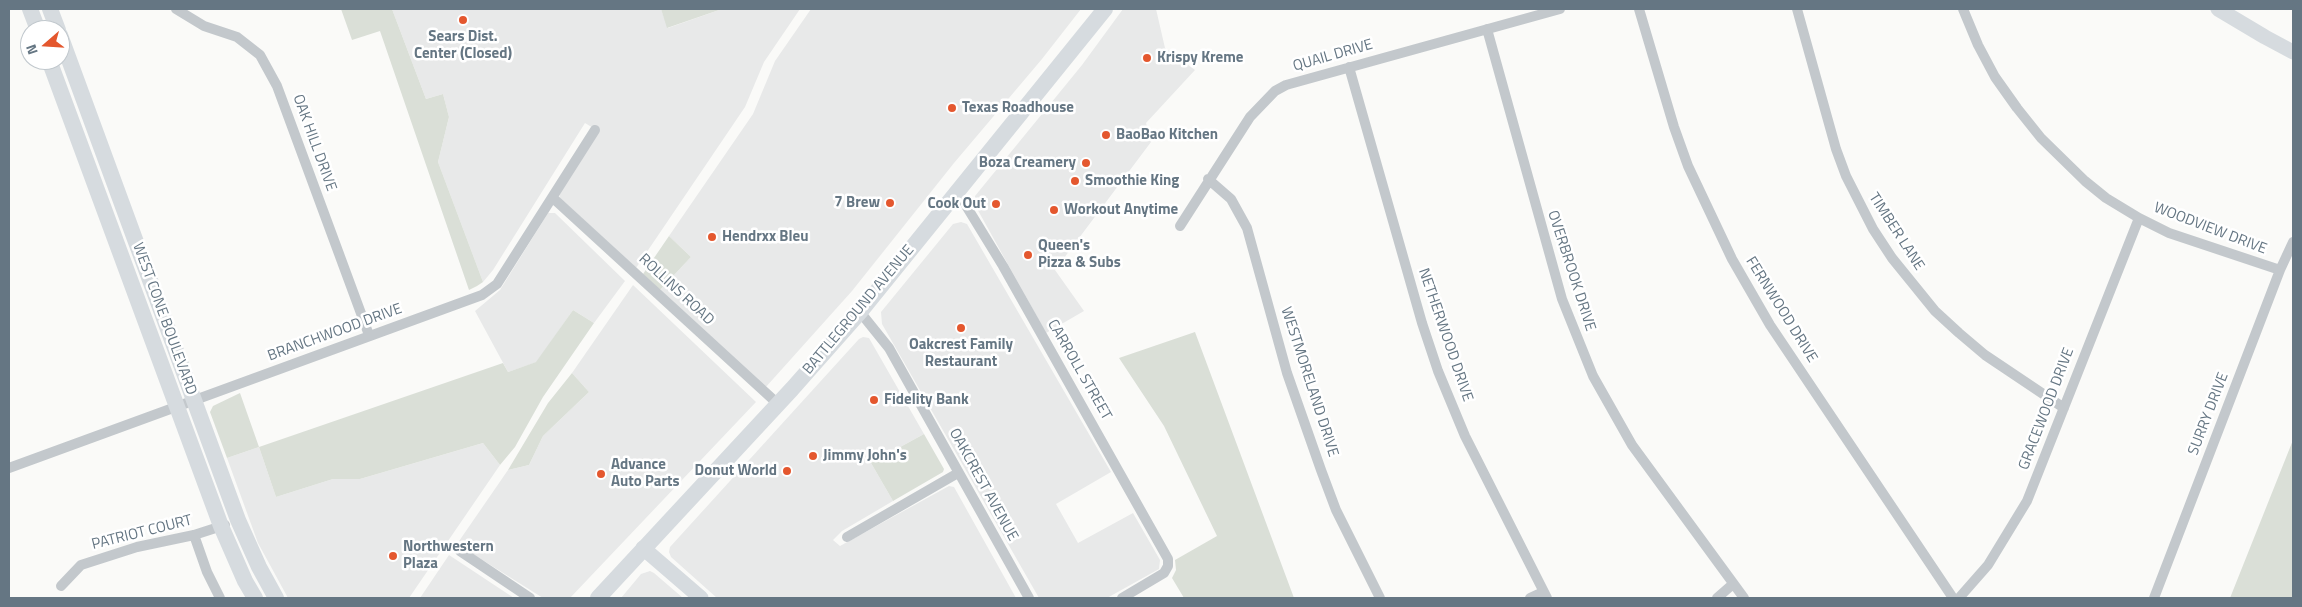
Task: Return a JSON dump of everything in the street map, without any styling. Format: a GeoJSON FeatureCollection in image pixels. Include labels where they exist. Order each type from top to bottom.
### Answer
{"type":"FeatureCollection","features":[{"type":"Feature","properties":{"kind":"main road","name":"BATTLEGROUND AVENUE"},"geometry":{"type":"LineString","coordinates":[[598,598],[778,404],[860,312],[1105,9]]}},
{"type":"Feature","properties":{"kind":"main road","name":"WEST CONE BOULEVARD"},"geometry":{"type":"LineString","coordinates":[[70,62],[238,520],[259,567],[276,598]]}},
{"type":"Feature","properties":{"kind":"main road","name":"WEST CONE BOULEVARD"},"geometry":{"type":"LineString","coordinates":[[53,70],[221,526],[244,581],[255,598]]}},
{"type":"Feature","properties":{"kind":"street","name":"OAK HILL DRIVE"},"geometry":{"type":"LineString","coordinates":[[176,9],[204,26],[237,37],[260,55],[277,86],[369,335]]}},
{"type":"Feature","properties":{"kind":"street","name":"QUAIL DRIVE"},"geometry":{"type":"LineString","coordinates":[[1180,226],[1208,179],[1250,116],[1275,91],[1286,85],[1560,9]]}},
{"type":"Feature","properties":{"kind":"street","name":"FERNWOOD DRIVE"},"geometry":{"type":"LineString","coordinates":[[1639,9],[1662,91],[1688,166],[1736,267],[1770,325],[1953,598]]}},
{"type":"Feature","properties":{"kind":"street","name":"TIMBER LANE"},"geometry":{"type":"LineString","coordinates":[[1797,9],[1836,149],[1846,176],[1873,229],[1892,258],[1929,304],[1959,333],[1985,355],[2064,408]]}},
{"type":"Feature","properties":{"kind":"street","name":"WOODVIEW DRIVE"},"geometry":{"type":"LineString","coordinates":[[1963,9],[1978,45],[1995,77],[2042,138],[2085,181],[2106,198],[2169,233],[2280,270]]}},
{"type":"Feature","properties":{"kind":"street"},"geometry":{"type":"LineString","coordinates":[[2218,9],[2265,38],[2293,52]]}},
{"type":"Feature","properties":{"kind":"street","name":"OVERBROOK DRIVE"},"geometry":{"type":"LineString","coordinates":[[1487,29],[1562,298],[1593,376],[1632,445],[1744,598]]}},
{"type":"Feature","properties":{"kind":"street","name":"NETHERWOOD DRIVE"},"geometry":{"type":"LineString","coordinates":[[1349,67],[1422,323],[1438,371],[1465,436],[1545,595]]}},
{"type":"Feature","properties":{"kind":"street","name":"BRANCHWOOD DRIVE"},"geometry":{"type":"LineString","coordinates":[[9,468],[96,438],[177,405],[369,335],[482,296],[497,284],[595,130]]}},
{"type":"Feature","properties":{"kind":"street","name":"WESTMORELAND DRIVE"},"geometry":{"type":"LineString","coordinates":[[1208,179],[1231,199],[1246,228],[1287,372],[1321,470],[1336,510],[1380,598]]}},
{"type":"Feature","properties":{"kind":"street","name":"CARROLL STREET"},"geometry":{"type":"LineString","coordinates":[[958,191],[1164,551],[1168,566],[1164,573],[1122,598]]}},
{"type":"Feature","properties":{"kind":"street","name":"ROLLINS ROAD"},"geometry":{"type":"LineString","coordinates":[[553,198],[778,404]]}},
{"type":"Feature","properties":{"kind":"street","name":"GRACEWOOD DRIVE"},"geometry":{"type":"LineString","coordinates":[[1959,598],[1988,565],[2022,510],[2139,218]]}},
{"type":"Feature","properties":{"kind":"street","name":"SURRY DRIVE"},"geometry":{"type":"LineString","coordinates":[[2154,598],[2280,270],[2293,242]]}},
{"type":"Feature","properties":{"kind":"street","name":"OAKCREST AVENUE"},"geometry":{"type":"LineString","coordinates":[[860,312],[889,348],[1029,598]]}},
{"type":"Feature","properties":{"kind":"street"},"geometry":{"type":"LineString","coordinates":[[847,536],[958,472]]}},
{"type":"Feature","properties":{"kind":"street","name":"PATRIOT COURT"},"geometry":{"type":"LineString","coordinates":[[61,586],[81,564],[137,547],[194,535],[238,520]]}},
{"type":"Feature","properties":{"kind":"street"},"geometry":{"type":"LineString","coordinates":[[194,535],[207,572],[220,598]]}},
{"type":"Feature","properties":{"kind":"street"},"geometry":{"type":"LineString","coordinates":[[644,548],[701,598]]}},
{"type":"Feature","properties":{"kind":"street"},"geometry":{"type":"LineString","coordinates":[[460,551],[530,598]]}},
{"type":"Feature","properties":{"kind":"street"},"geometry":{"type":"LineString","coordinates":[[1717,598],[1733,584]]}},
{"type":"Feature","properties":{"kind":"street"},"geometry":{"type":"LineString","coordinates":[[1530,598],[1545,595]]}},
{"type":"Feature","properties":{"kind":"shaded area"},"geometry":{"type":"Polygon","coordinates":[[[341,9],[392,9],[426,99],[443,94],[449,117],[438,162],[483,282],[469,290],[380,31],[352,40],[341,9]]]}},
{"type":"Feature","properties":{"kind":"shaded area"},"geometry":{"type":"Polygon","coordinates":[[[392,9],[661,9],[668,28],[722,9],[800,9],[764,62],[745,107],[636,268],[560,198],[559,194],[598,131],[585,123],[493,270],[483,282],[438,162],[449,117],[443,94],[426,99],[392,9]]]}},
{"type":"Feature","properties":{"kind":"shaded area"},"geometry":{"type":"Polygon","coordinates":[[[661,9],[722,9],[667,28],[661,9]]]}},
{"type":"Feature","properties":{"kind":"shaded area"},"geometry":{"type":"Polygon","coordinates":[[[811,9],[1081,9],[1042,59],[954,163],[852,291],[765,388],[660,290],[691,257],[669,236],[753,114],[775,61],[811,9]]]}},
{"type":"Feature","properties":{"kind":"shaded area"},"geometry":{"type":"Polygon","coordinates":[[[1123,9],[1156,9],[1165,48],[1195,70],[1146,123],[1151,142],[1055,270],[1084,311],[1046,333],[975,205],[975,196],[1082,65],[1123,9]]]}},
{"type":"Feature","properties":{"kind":"shaded area"},"geometry":{"type":"Polygon","coordinates":[[[548,213],[555,213],[625,281],[594,323],[573,310],[537,362],[508,372],[475,311],[500,290],[548,213]]]}},
{"type":"Feature","properties":{"kind":"shaded area"},"geometry":{"type":"Polygon","coordinates":[[[961,222],[967,224],[1111,472],[1056,504],[1078,543],[1133,513],[1160,560],[1159,569],[1107,598],[1039,598],[882,324],[881,312],[953,224],[961,222]]]}},
{"type":"Feature","properties":{"kind":"shaded area"},"geometry":{"type":"Polygon","coordinates":[[[669,236],[691,257],[660,290],[643,274],[669,236]]]}},
{"type":"Feature","properties":{"kind":"shaded area"},"geometry":{"type":"Polygon","coordinates":[[[633,285],[756,402],[570,598],[543,598],[457,544],[508,470],[529,465],[543,436],[589,392],[572,373],[633,285]]]}},
{"type":"Feature","properties":{"kind":"shaded area"},"geometry":{"type":"Polygon","coordinates":[[[573,310],[594,323],[543,397],[515,447],[500,465],[483,443],[360,479],[333,479],[276,497],[259,447],[503,363],[508,372],[536,362],[573,310]]]}},
{"type":"Feature","properties":{"kind":"shaded area"},"geometry":{"type":"Polygon","coordinates":[[[1195,332],[1294,598],[1184,598],[1172,578],[1176,570],[1175,560],[1217,536],[1164,426],[1119,358],[1195,332]]]}},
{"type":"Feature","properties":{"kind":"shaded area"},"geometry":{"type":"Polygon","coordinates":[[[863,337],[869,338],[924,434],[871,463],[893,501],[842,531],[833,540],[840,546],[949,486],[954,487],[1016,598],[717,598],[671,557],[670,547],[859,339],[863,337]]]}},
{"type":"Feature","properties":{"kind":"shaded area"},"geometry":{"type":"Polygon","coordinates":[[[572,373],[589,392],[543,436],[529,465],[508,470],[548,403],[572,373]]]}},
{"type":"Feature","properties":{"kind":"shaded area"},"geometry":{"type":"Polygon","coordinates":[[[240,393],[259,447],[227,458],[210,412],[213,406],[240,393]]]}},
{"type":"Feature","properties":{"kind":"shaded area"},"geometry":{"type":"Polygon","coordinates":[[[924,434],[944,469],[943,472],[893,501],[871,463],[924,434]]]}},
{"type":"Feature","properties":{"kind":"shaded area"},"geometry":{"type":"Polygon","coordinates":[[[2293,440],[2293,598],[2230,598],[2293,440]]]}},
{"type":"Feature","properties":{"kind":"shaded area","name":"Northwestern Plaza"},"geometry":{"type":"Polygon","coordinates":[[[483,443],[500,465],[409,598],[288,598],[258,543],[227,458],[259,447],[276,497],[333,479],[360,479],[483,443]]]}},
{"type":"Feature","properties":{"kind":"shaded area"},"geometry":{"type":"Polygon","coordinates":[[[449,555],[514,598],[420,598],[449,555]]]}},
{"type":"Feature","properties":{"kind":"shaded area"},"geometry":{"type":"Polygon","coordinates":[[[650,571],[683,598],[621,598],[641,574],[650,571]]]}},
{"type":"Feature","properties":{"kind":"place","name":"Sears Dist. Center (Closed)"},"geometry":{"type":"Point","coordinates":[463,20]}},
{"type":"Feature","properties":{"kind":"place","name":"Krispy Kreme"},"geometry":{"type":"Point","coordinates":[1147,58]}},
{"type":"Feature","properties":{"kind":"place","name":"Texas Roadhouse"},"geometry":{"type":"Point","coordinates":[952,108]}},
{"type":"Feature","properties":{"kind":"place","name":"BaoBao Kitchen"},"geometry":{"type":"Point","coordinates":[1106,135]}},
{"type":"Feature","properties":{"kind":"place","name":"Boza Creamery"},"geometry":{"type":"Point","coordinates":[1086,163]}},
{"type":"Feature","properties":{"kind":"place","name":"Smoothie King"},"geometry":{"type":"Point","coordinates":[1075,181]}},
{"type":"Feature","properties":{"kind":"place","name":"7 Brew"},"geometry":{"type":"Point","coordinates":[890,203]}},
{"type":"Feature","properties":{"kind":"place","name":"Cook Out"},"geometry":{"type":"Point","coordinates":[996,204]}},
{"type":"Feature","properties":{"kind":"place","name":"Workout Anytime"},"geometry":{"type":"Point","coordinates":[1054,210]}},
{"type":"Feature","properties":{"kind":"place","name":"Hendrxx Bleu"},"geometry":{"type":"Point","coordinates":[712,237]}},
{"type":"Feature","properties":{"kind":"place","name":"Queen's Pizza & Subs"},"geometry":{"type":"Point","coordinates":[1028,255]}},
{"type":"Feature","properties":{"kind":"place","name":"Oakcrest Family Restaurant"},"geometry":{"type":"Point","coordinates":[961,328]}},
{"type":"Feature","properties":{"kind":"place","name":"Fidelity Bank"},"geometry":{"type":"Point","coordinates":[874,400]}},
{"type":"Feature","properties":{"kind":"place","name":"Jimmy John's"},"geometry":{"type":"Point","coordinates":[813,456]}},
{"type":"Feature","properties":{"kind":"place","name":"Donut World"},"geometry":{"type":"Point","coordinates":[787,471]}},
{"type":"Feature","properties":{"kind":"place","name":"Advance Auto Parts"},"geometry":{"type":"Point","coordinates":[601,474]}},
{"type":"Feature","properties":{"kind":"place","name":"Northwestern Plaza"},"geometry":{"type":"Point","coordinates":[393,556]}}]}
